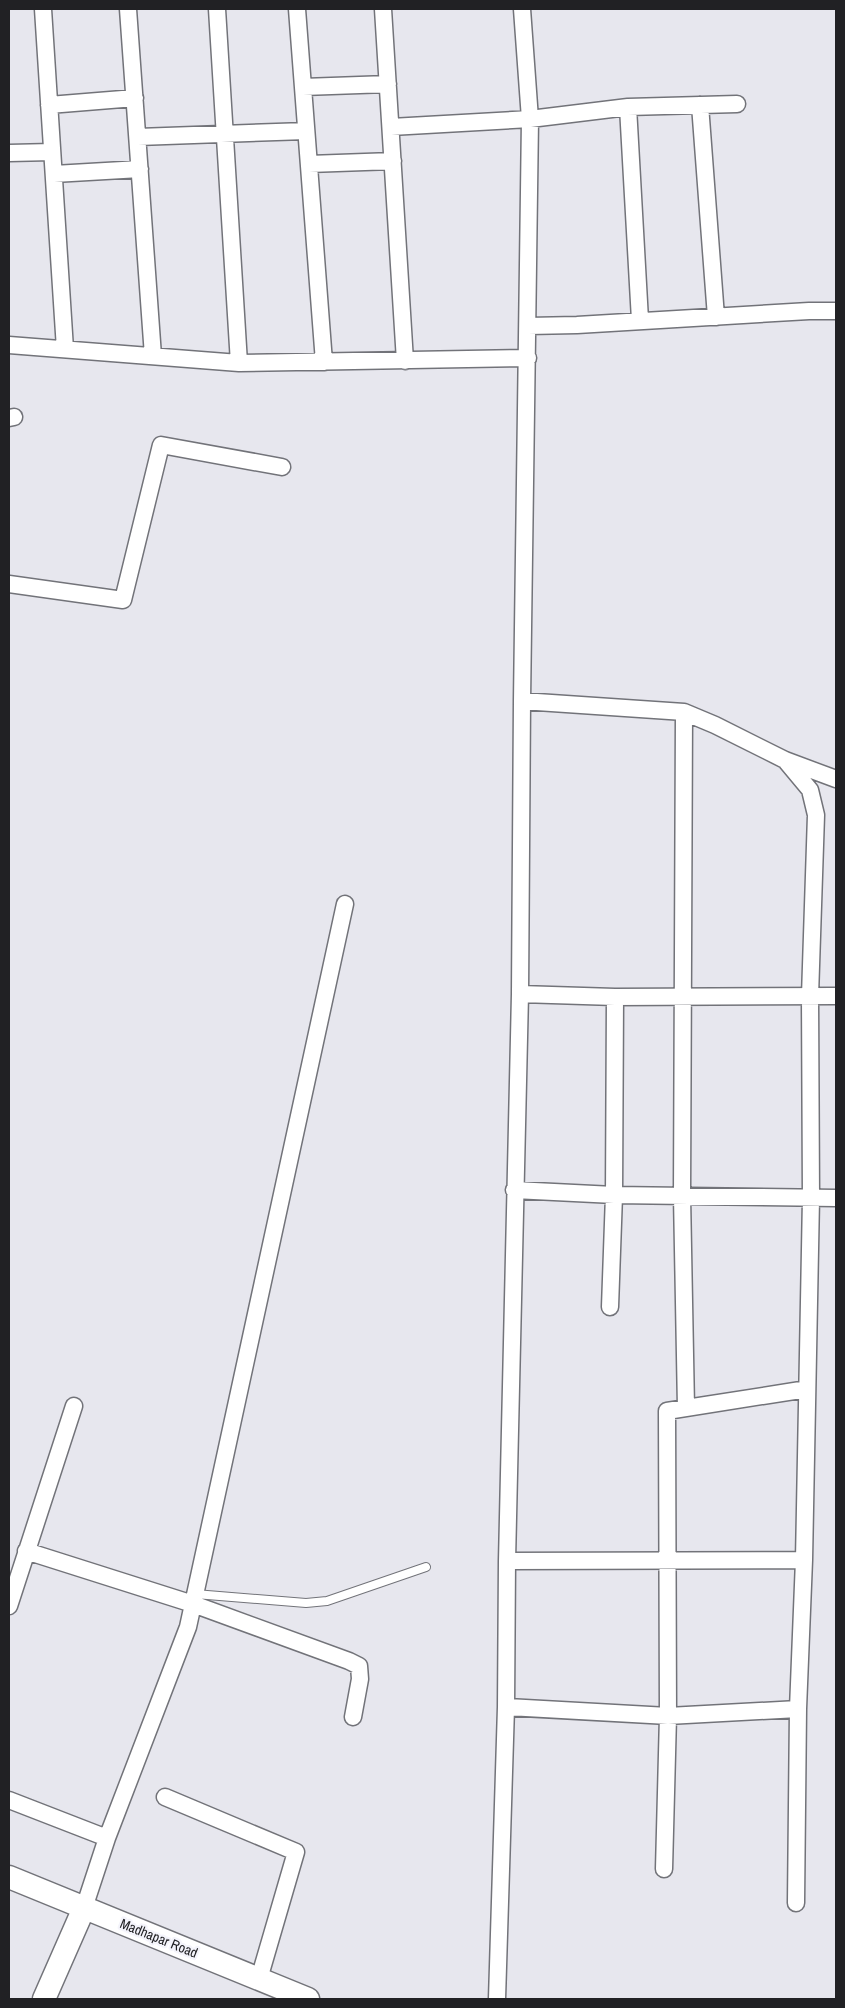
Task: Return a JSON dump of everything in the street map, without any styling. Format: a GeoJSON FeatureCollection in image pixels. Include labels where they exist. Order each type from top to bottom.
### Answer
{"type":"FeatureCollection","features":[{"type":"Feature","properties":{"kind":"main road","name":"Madhapar Road"},"geometry":{"type":"LineString","coordinates":[[9,1877],[308,1999]]}},
{"type":"Feature","properties":{"kind":"main road"},"geometry":{"type":"LineString","coordinates":[[44,1999],[84,1908]]}},
{"type":"Feature","properties":{"kind":"street"},"geometry":{"type":"LineString","coordinates":[[43,9],[66,349]]}},
{"type":"Feature","properties":{"kind":"street"},"geometry":{"type":"LineString","coordinates":[[128,9],[154,356]]}},
{"type":"Feature","properties":{"kind":"street"},"geometry":{"type":"LineString","coordinates":[[217,9],[239,363]]}},
{"type":"Feature","properties":{"kind":"street"},"geometry":{"type":"LineString","coordinates":[[297,9],[324,362]]}},
{"type":"Feature","properties":{"kind":"street"},"geometry":{"type":"LineString","coordinates":[[384,9],[406,361]]}},
{"type":"Feature","properties":{"kind":"street"},"geometry":{"type":"LineString","coordinates":[[497,1999],[506,1707],[514,1190],[520,994],[522,701],[528,358],[530,119],[522,9]]}},
{"type":"Feature","properties":{"kind":"street"},"geometry":{"type":"LineString","coordinates":[[303,87],[388,84]]}},
{"type":"Feature","properties":{"kind":"street"},"geometry":{"type":"LineString","coordinates":[[49,104],[135,98]]}},
{"type":"Feature","properties":{"kind":"street"},"geometry":{"type":"LineString","coordinates":[[391,127],[530,119],[628,107],[737,104]]}},
{"type":"Feature","properties":{"kind":"street"},"geometry":{"type":"LineString","coordinates":[[700,105],[716,317]]}},
{"type":"Feature","properties":{"kind":"street"},"geometry":{"type":"LineString","coordinates":[[628,107],[640,320]]}},
{"type":"Feature","properties":{"kind":"street"},"geometry":{"type":"LineString","coordinates":[[138,137],[306,131]]}},
{"type":"Feature","properties":{"kind":"street"},"geometry":{"type":"LineString","coordinates":[[9,153],[52,152]]}},
{"type":"Feature","properties":{"kind":"street"},"geometry":{"type":"LineString","coordinates":[[309,164],[393,161]]}},
{"type":"Feature","properties":{"kind":"street"},"geometry":{"type":"LineString","coordinates":[[54,174],[140,169]]}},
{"type":"Feature","properties":{"kind":"street"},"geometry":{"type":"LineString","coordinates":[[528,326],[836,311]]}},
{"type":"Feature","properties":{"kind":"street"},"geometry":{"type":"LineString","coordinates":[[9,344],[239,363],[528,358]]}},
{"type":"Feature","properties":{"kind":"street"},"geometry":{"type":"LineString","coordinates":[[9,584],[124,600],[161,445],[282,467]]}},
{"type":"Feature","properties":{"kind":"street"},"geometry":{"type":"LineString","coordinates":[[522,701],[684,712],[715,725],[784,760],[836,779]]}},
{"type":"Feature","properties":{"kind":"street"},"geometry":{"type":"LineString","coordinates":[[684,712],[682,1196],[686,1408]]}},
{"type":"Feature","properties":{"kind":"street"},"geometry":{"type":"LineString","coordinates":[[784,760],[810,790],[816,815],[810,996],[811,1198],[804,1560],[798,1709],[796,1902]]}},
{"type":"Feature","properties":{"kind":"street"},"geometry":{"type":"LineString","coordinates":[[84,1908],[107,1838],[188,1627],[345,904]]}},
{"type":"Feature","properties":{"kind":"street"},"geometry":{"type":"LineString","coordinates":[[520,994],[615,997],[836,996]]}},
{"type":"Feature","properties":{"kind":"street"},"geometry":{"type":"LineString","coordinates":[[610,1307],[614,1195],[615,997]]}},
{"type":"Feature","properties":{"kind":"street"},"geometry":{"type":"LineString","coordinates":[[514,1190],[614,1195],[836,1198]]}},
{"type":"Feature","properties":{"kind":"street"},"geometry":{"type":"LineString","coordinates":[[664,1869],[668,1716],[668,1411],[807,1390]]}},
{"type":"Feature","properties":{"kind":"street"},"geometry":{"type":"LineString","coordinates":[[9,1606],[74,1406]]}},
{"type":"Feature","properties":{"kind":"street"},"geometry":{"type":"LineString","coordinates":[[26,1552],[194,1599],[349,1661],[358,1666],[360,1679],[353,1717]]}},
{"type":"Feature","properties":{"kind":"street"},"geometry":{"type":"LineString","coordinates":[[507,1561],[804,1560]]}},
{"type":"Feature","properties":{"kind":"street"},"geometry":{"type":"LineString","coordinates":[[506,1707],[668,1716],[798,1709]]}},
{"type":"Feature","properties":{"kind":"street"},"geometry":{"type":"LineString","coordinates":[[165,1797],[296,1852],[259,1979]]}},
{"type":"Feature","properties":{"kind":"street"},"geometry":{"type":"LineString","coordinates":[[9,1800],[107,1838]]}},
{"type":"Feature","properties":{"kind":"lane"},"geometry":{"type":"LineString","coordinates":[[194,1599],[306,1602],[327,1600],[426,1567]]}}]}
